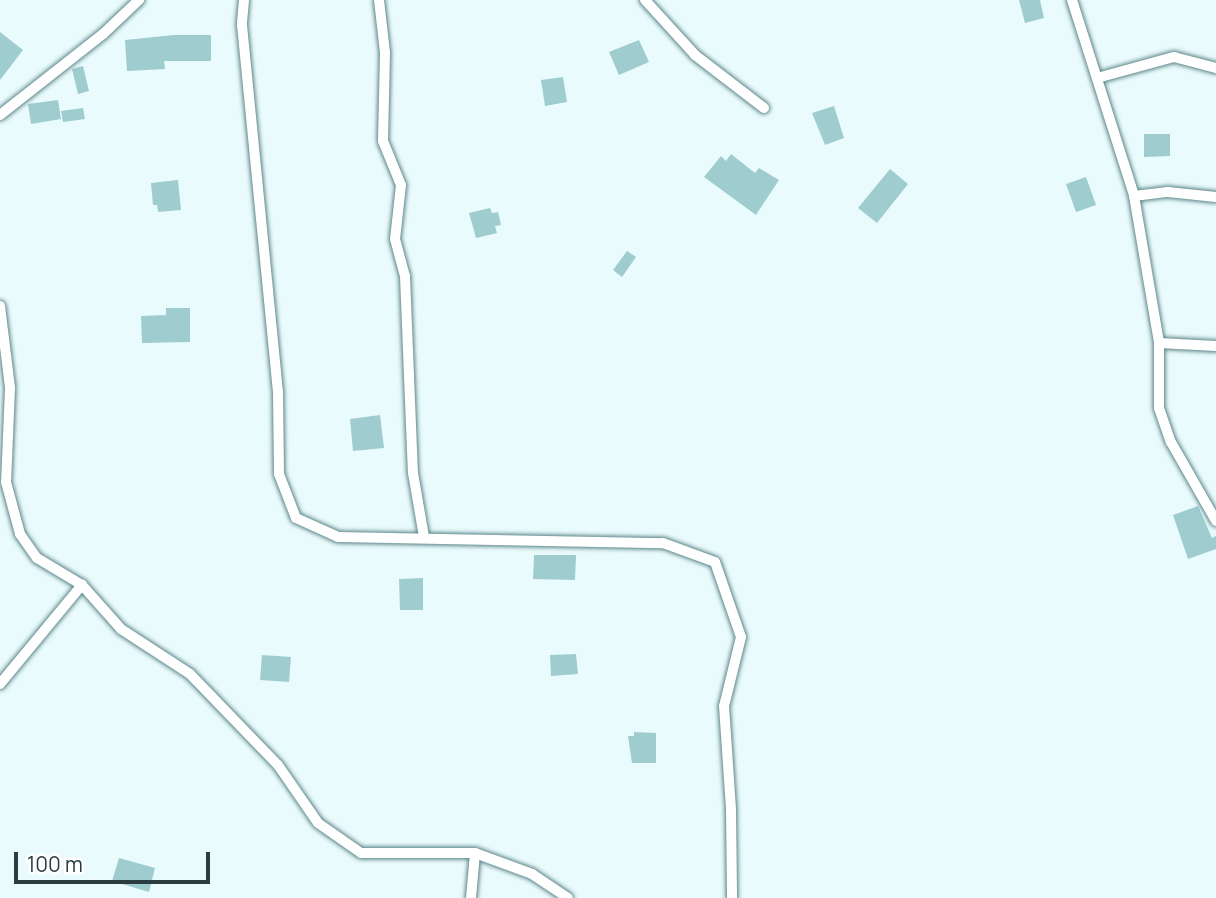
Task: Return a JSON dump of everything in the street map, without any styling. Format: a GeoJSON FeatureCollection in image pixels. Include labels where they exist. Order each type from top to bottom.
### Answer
{"type":"FeatureCollection","features":[{"type":"Feature","properties":{"kind":"street"},"geometry":{"type":"LineString","coordinates":[[0,115],[103,34],[139,0]]}},
{"type":"Feature","properties":{"kind":"street"},"geometry":{"type":"LineString","coordinates":[[243,0],[242,25],[278,392],[279,474],[296,518],[338,537],[663,543],[715,562],[741,636],[724,706],[731,810],[732,898]]}},
{"type":"Feature","properties":{"kind":"street"},"geometry":{"type":"LineString","coordinates":[[379,0],[385,53],[383,141],[401,185],[395,239],[405,275],[413,473],[424,537]]}},
{"type":"Feature","properties":{"kind":"street"},"geometry":{"type":"LineString","coordinates":[[645,0],[695,55],[764,108]]}},
{"type":"Feature","properties":{"kind":"street"},"geometry":{"type":"LineString","coordinates":[[1072,0],[1134,195],[1159,343],[1159,408],[1171,442],[1216,521]]}},
{"type":"Feature","properties":{"kind":"street"},"geometry":{"type":"LineString","coordinates":[[1097,78],[1174,57],[1216,68]]}},
{"type":"Feature","properties":{"kind":"street"},"geometry":{"type":"LineString","coordinates":[[1134,195],[1168,192],[1216,197]]}},
{"type":"Feature","properties":{"kind":"street"},"geometry":{"type":"LineString","coordinates":[[0,306],[10,388],[6,482],[20,534],[37,558],[82,585],[121,629],[190,674],[278,765],[318,823],[361,853],[475,853],[532,874],[568,898]]}},
{"type":"Feature","properties":{"kind":"street"},"geometry":{"type":"LineString","coordinates":[[1159,343],[1216,346]]}},
{"type":"Feature","properties":{"kind":"street"},"geometry":{"type":"LineString","coordinates":[[0,684],[82,585]]}},
{"type":"Feature","properties":{"kind":"street"},"geometry":{"type":"LineString","coordinates":[[471,898],[475,853]]}},
{"type":"Feature","properties":{"kind":"building"},"geometry":{"type":"Polygon","coordinates":[[[1019,0],[1040,0],[1044,18],[1025,23],[1019,0]]]}},
{"type":"Feature","properties":{"kind":"building"},"geometry":{"type":"Polygon","coordinates":[[[0,32],[23,50],[0,80],[0,32]]]}},
{"type":"Feature","properties":{"kind":"building"},"geometry":{"type":"Polygon","coordinates":[[[174,35],[211,35],[211,61],[164,61],[165,69],[127,71],[125,40],[174,35]]]}},
{"type":"Feature","properties":{"kind":"building"},"geometry":{"type":"Polygon","coordinates":[[[639,40],[649,62],[619,75],[609,52],[639,40]]]}},
{"type":"Feature","properties":{"kind":"building"},"geometry":{"type":"Polygon","coordinates":[[[83,66],[89,91],[78,94],[72,69],[83,66]]]}},
{"type":"Feature","properties":{"kind":"building"},"geometry":{"type":"Polygon","coordinates":[[[563,77],[567,102],[545,106],[541,80],[563,77]]]}},
{"type":"Feature","properties":{"kind":"building"},"geometry":{"type":"Polygon","coordinates":[[[58,100],[61,119],[31,124],[28,104],[58,100]]]}},
{"type":"Feature","properties":{"kind":"building"},"geometry":{"type":"Polygon","coordinates":[[[834,106],[844,138],[825,145],[812,113],[834,106]]]}},
{"type":"Feature","properties":{"kind":"building"},"geometry":{"type":"Polygon","coordinates":[[[83,108],[85,119],[63,122],[61,111],[83,108]]]}},
{"type":"Feature","properties":{"kind":"building"},"geometry":{"type":"Polygon","coordinates":[[[1144,134],[1170,134],[1170,156],[1144,157],[1144,134]]]}},
{"type":"Feature","properties":{"kind":"building"},"geometry":{"type":"Polygon","coordinates":[[[731,154],[755,173],[759,168],[779,180],[756,215],[704,177],[721,156],[726,161],[731,154]]]}},
{"type":"Feature","properties":{"kind":"building"},"geometry":{"type":"Polygon","coordinates":[[[890,169],[908,184],[877,223],[858,208],[890,169]]]}},
{"type":"Feature","properties":{"kind":"building"},"geometry":{"type":"Polygon","coordinates":[[[1086,177],[1096,205],[1076,212],[1066,184],[1086,177]]]}},
{"type":"Feature","properties":{"kind":"building"},"geometry":{"type":"Polygon","coordinates":[[[178,180],[181,210],[158,212],[157,205],[153,205],[151,183],[178,180]]]}},
{"type":"Feature","properties":{"kind":"building"},"geometry":{"type":"Polygon","coordinates":[[[490,208],[492,213],[498,212],[501,225],[495,226],[497,233],[476,238],[469,213],[490,208]]]}},
{"type":"Feature","properties":{"kind":"building"},"geometry":{"type":"Polygon","coordinates":[[[627,251],[636,257],[622,277],[613,270],[627,251]]]}},
{"type":"Feature","properties":{"kind":"building"},"geometry":{"type":"Polygon","coordinates":[[[166,308],[190,308],[190,342],[142,343],[141,316],[166,315],[166,308]]]}},
{"type":"Feature","properties":{"kind":"building"},"geometry":{"type":"Polygon","coordinates":[[[380,415],[384,448],[353,451],[350,419],[380,415]]]}},
{"type":"Feature","properties":{"kind":"building"},"geometry":{"type":"Polygon","coordinates":[[[1198,506],[1212,538],[1216,536],[1216,549],[1188,559],[1173,515],[1198,506]]]}},
{"type":"Feature","properties":{"kind":"building"},"geometry":{"type":"Polygon","coordinates":[[[534,555],[576,555],[575,580],[533,579],[534,555]]]}},
{"type":"Feature","properties":{"kind":"building"},"geometry":{"type":"Polygon","coordinates":[[[423,578],[423,610],[400,610],[399,579],[423,578]]]}},
{"type":"Feature","properties":{"kind":"building"},"geometry":{"type":"Polygon","coordinates":[[[576,654],[578,674],[551,676],[550,655],[576,654]]]}},
{"type":"Feature","properties":{"kind":"building"},"geometry":{"type":"Polygon","coordinates":[[[262,655],[291,657],[289,682],[260,680],[262,655]]]}},
{"type":"Feature","properties":{"kind":"building"},"geometry":{"type":"Polygon","coordinates":[[[634,732],[656,733],[656,763],[632,763],[628,736],[634,736],[634,732]]]}},
{"type":"Feature","properties":{"kind":"building"},"geometry":{"type":"Polygon","coordinates":[[[119,858],[155,868],[149,892],[112,881],[119,858]]]}}]}
